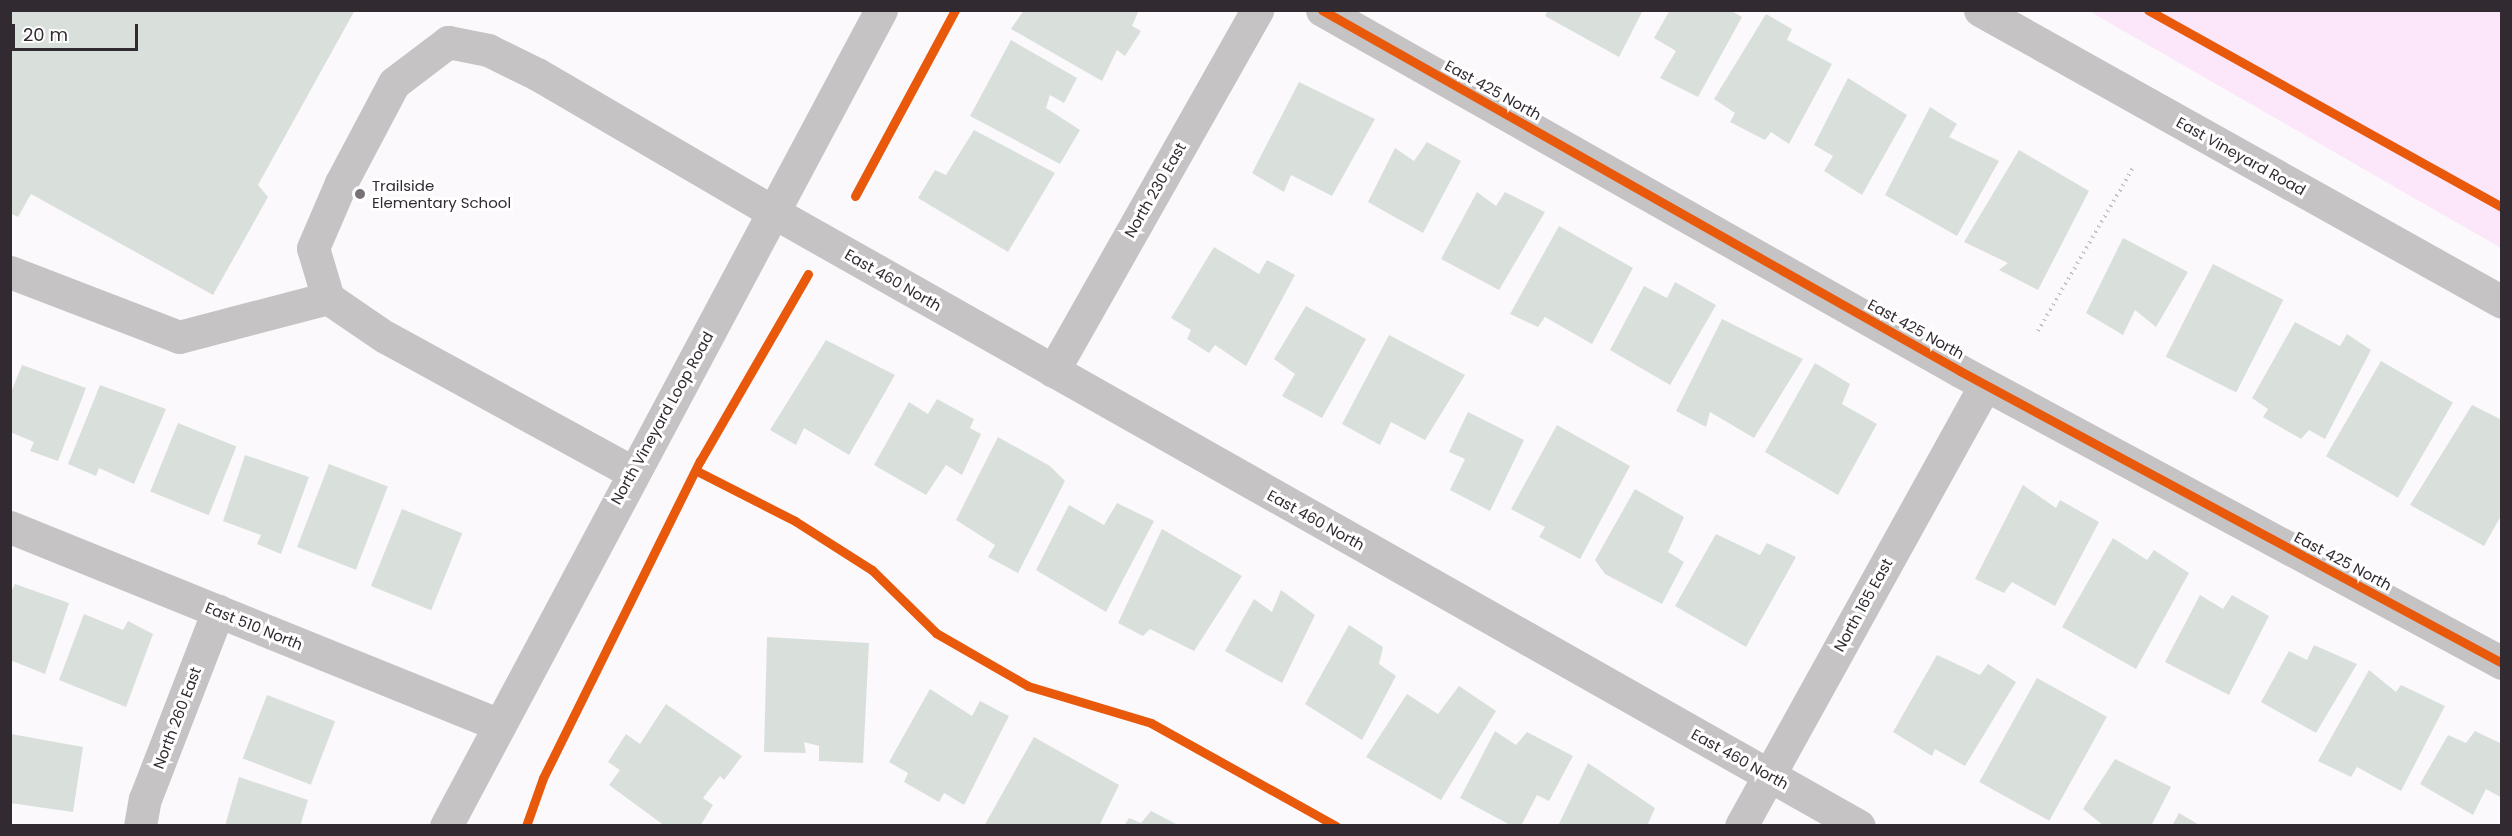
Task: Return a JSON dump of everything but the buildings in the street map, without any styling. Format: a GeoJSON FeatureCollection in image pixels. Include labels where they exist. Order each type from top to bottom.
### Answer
{"type":"FeatureCollection","features":[{"type":"Feature","properties":{"kind":"street","name":"North Vineyard Loop Road"},"geometry":{"type":"LineString","coordinates":[[446,825],[497,724],[774,213],[881,10]]}},
{"type":"Feature","properties":{"kind":"street","name":"North 230 East"},"geometry":{"type":"LineString","coordinates":[[1053,370],[1257,10]]}},
{"type":"Feature","properties":{"kind":"street","name":"East 425 North"},"geometry":{"type":"LineString","coordinates":[[1322,10],[1985,385],[2502,663]]}},
{"type":"Feature","properties":{"kind":"street","name":"East Vineyard Road"},"geometry":{"type":"LineString","coordinates":[[1980,10],[2502,302]]}},
{"type":"Feature","properties":{"kind":"street","name":"East 460 North"},"geometry":{"type":"LineString","coordinates":[[328,298],[313,248],[341,183],[394,83],[448,42],[488,50],[537,74],[774,213],[1859,825]]}},
{"type":"Feature","properties":{"kind":"street"},"geometry":{"type":"LineString","coordinates":[[10,272],[179,337],[328,298],[385,337],[632,472]]}},
{"type":"Feature","properties":{"kind":"street","name":"North 165 East"},"geometry":{"type":"LineString","coordinates":[[1741,825],[1985,385]]}},
{"type":"Feature","properties":{"kind":"street","name":"East 510 North"},"geometry":{"type":"LineString","coordinates":[[10,527],[497,724]]}},
{"type":"Feature","properties":{"kind":"street","name":"North 260 East"},"geometry":{"type":"LineString","coordinates":[[140,825],[145,799],[218,611]]}},
{"type":"Feature","properties":{"kind":"path"},"geometry":{"type":"LineString","coordinates":[[2037,331],[2133,168]]}},
{"type":"Feature","properties":{"kind":"shaded area"},"geometry":{"type":"Polygon","coordinates":[[[2089,11],[2501,11],[2501,248],[2089,11]]]}},
{"type":"Feature","properties":{"kind":"cycle path"},"geometry":{"type":"LineString","coordinates":[[855,196],[955,10]]}},
{"type":"Feature","properties":{"kind":"cycle path"},"geometry":{"type":"LineString","coordinates":[[1322,10],[1960,371],[2502,663]]}},
{"type":"Feature","properties":{"kind":"cycle path"},"geometry":{"type":"LineString","coordinates":[[2148,10],[2502,207]]}},
{"type":"Feature","properties":{"kind":"cycle path"},"geometry":{"type":"LineString","coordinates":[[526,826],[543,778],[700,461],[808,274]]}},
{"type":"Feature","properties":{"kind":"cycle path"},"geometry":{"type":"LineString","coordinates":[[699,472],[795,521],[872,570],[936,633],[1028,686],[1151,723],[1336,826]]}},
{"type":"Feature","properties":{"kind":"place","name":"Trailside Elementary School"},"geometry":{"type":"Point","coordinates":[360,194]}}]}
